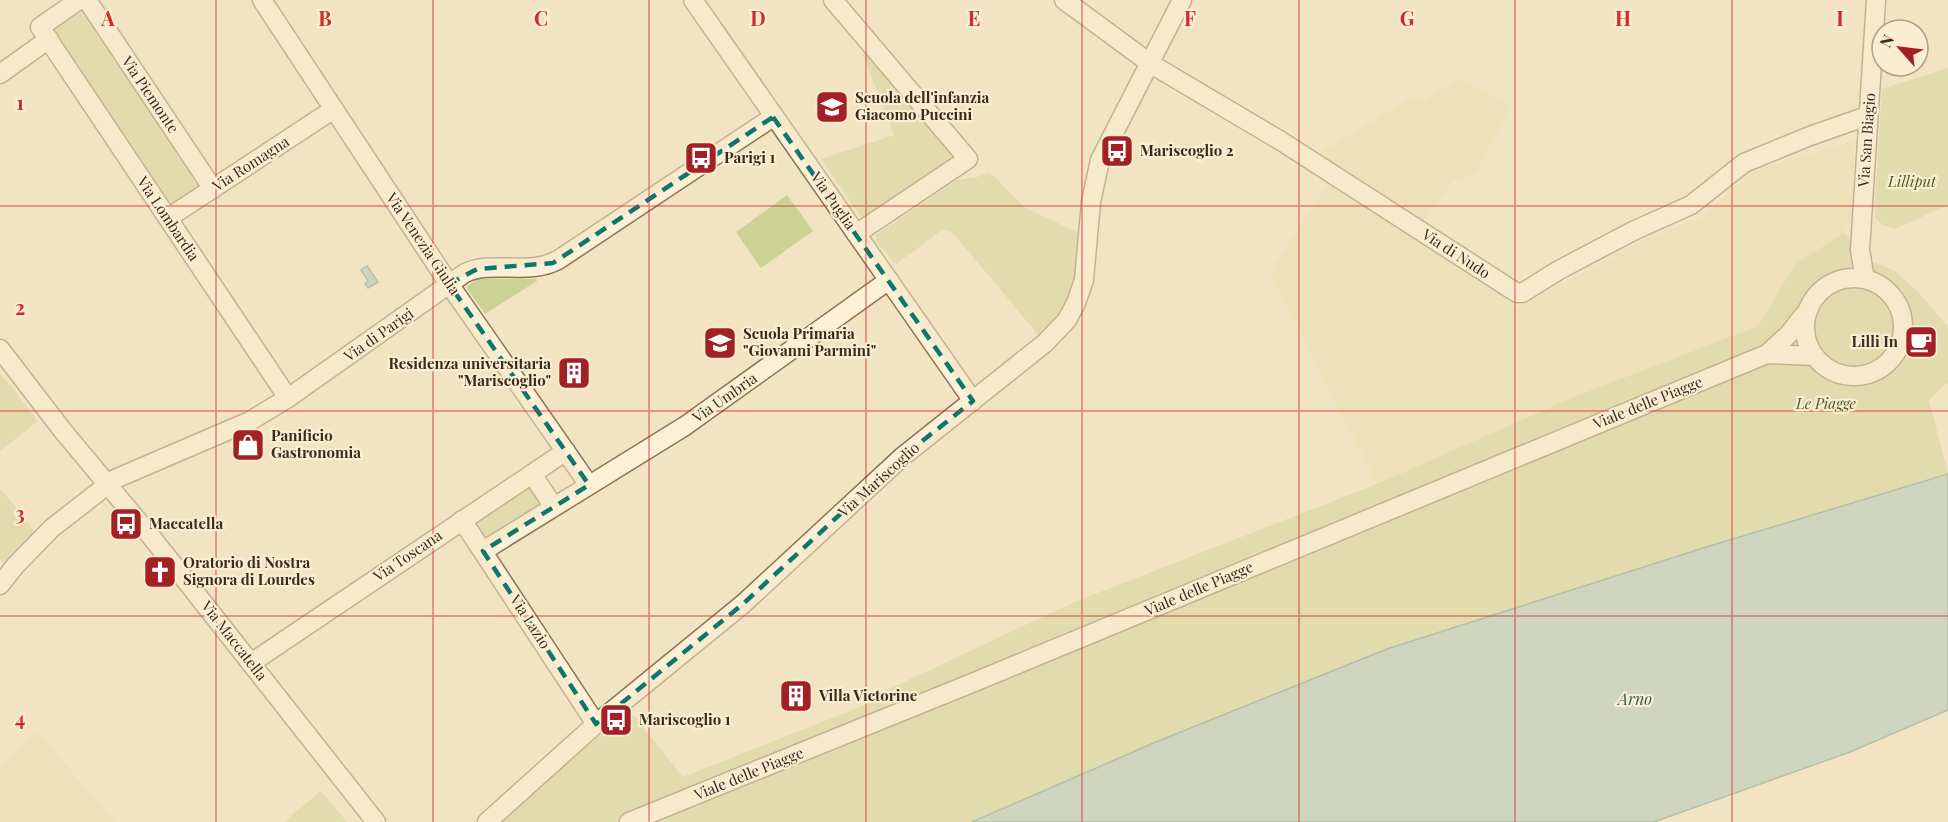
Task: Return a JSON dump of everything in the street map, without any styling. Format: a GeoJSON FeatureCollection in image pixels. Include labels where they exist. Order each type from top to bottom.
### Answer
{"type":"FeatureCollection","features":[{"type":"Feature","properties":{"kind":"street"},"geometry":{"type":"LineString","coordinates":[[0,74],[49,39],[40,27],[79,0]]}},
{"type":"Feature","properties":{"kind":"street","name":"Via Piemonte"},"geometry":{"type":"LineString","coordinates":[[87,0],[213,189]]}},
{"type":"Feature","properties":{"kind":"street","name":"Via Venezia Giulia"},"geometry":{"type":"LineString","coordinates":[[262,0],[449,284],[590,485]]}},
{"type":"Feature","properties":{"kind":"street"},"geometry":{"type":"LineString","coordinates":[[833,0],[968,159],[856,234]]}},
{"type":"Feature","properties":{"kind":"street","name":"Via di Nudo"},"geometry":{"type":"LineString","coordinates":[[1064,0],[1151,64],[1281,141],[1517,294],[1633,231],[1691,205],[1744,163],[1810,136],[1868,116]]}},
{"type":"Feature","properties":{"kind":"street","name":"Via Mariscoglio"},"geometry":{"type":"LineString","coordinates":[[487,822],[596,724],[742,604],[893,465],[1045,344],[1071,314],[1084,280],[1091,202],[1100,160],[1182,0]]}},
{"type":"Feature","properties":{"kind":"street","name":"Via San Biagio"},"geometry":{"type":"LineString","coordinates":[[1865,279],[1860,250],[1876,0]]}},
{"type":"Feature","properties":{"kind":"street","name":"Via Puglia"},"geometry":{"type":"LineString","coordinates":[[702,4],[773,117],[973,401]]}},
{"type":"Feature","properties":{"kind":"street","name":"Via Lombardia"},"geometry":{"type":"LineString","coordinates":[[49,39],[288,398]]}},
{"type":"Feature","properties":{"kind":"street","name":"Via Romagna"},"geometry":{"type":"LineString","coordinates":[[168,218],[334,110]]}},
{"type":"Feature","properties":{"kind":"street","name":"Via di Parigi"},"geometry":{"type":"LineString","coordinates":[[0,585],[52,528],[119,476],[237,428],[288,398],[465,273],[477,269],[533,268],[553,263],[773,117]]}},
{"type":"Feature","properties":{"kind":"street"},"geometry":{"type":"LineString","coordinates":[[1844,279],[1865,279],[1887,290],[1897,302],[1901,311],[1903,328],[1892,359],[1878,369],[1859,375],[1838,373],[1825,366],[1815,356],[1806,335],[1806,318],[1816,297],[1830,284],[1844,279]]}},
{"type":"Feature","properties":{"kind":"street","name":"Via Umbria"},"geometry":{"type":"LineString","coordinates":[[483,551],[720,402],[889,280]]}},
{"type":"Feature","properties":{"kind":"street","name":"Viale delle Piagge"},"geometry":{"type":"LineString","coordinates":[[629,822],[972,683],[1767,354],[1788,335],[1809,309]]}},
{"type":"Feature","properties":{"kind":"street","name":"Via Maccatella"},"geometry":{"type":"LineString","coordinates":[[0,349],[376,822]]}},
{"type":"Feature","properties":{"kind":"street","name":"Viale delle Piagge"},"geometry":{"type":"LineString","coordinates":[[1767,354],[1815,356]]}},
{"type":"Feature","properties":{"kind":"street","name":"Via Toscana"},"geometry":{"type":"LineString","coordinates":[[251,663],[566,451]]}},
{"type":"Feature","properties":{"kind":"street"},"geometry":{"type":"LineString","coordinates":[[532,474],[555,507]]}},
{"type":"Feature","properties":{"kind":"street","name":"Via Lazio"},"geometry":{"type":"LineString","coordinates":[[462,520],[596,724]]}},
{"type":"Feature","properties":{"kind":"highlighted area"},"geometry":{"type":"Polygon","coordinates":[[[773,117],[973,401],[902,457],[743,604],[596,724],[483,551],[589,485],[449,284],[477,269],[553,263],[773,117]]]}},
{"type":"Feature","properties":{"kind":"shaded area"},"geometry":{"type":"Polygon","coordinates":[[[1458,79],[1511,106],[1475,173],[1452,182],[1424,222],[1317,154],[1415,95],[1424,100],[1458,79]]]}},
{"type":"Feature","properties":{"kind":"shaded area"},"geometry":{"type":"Polygon","coordinates":[[[1854,141],[1854,215],[1844,233],[1795,264],[1758,326],[1571,398],[1377,484],[1270,272],[1329,183],[1519,307],[1642,241],[1701,217],[1754,171],[1854,141]]]}},
{"type":"Feature","properties":{"kind":"shaded area"},"geometry":{"type":"Polygon","coordinates":[[[38,732],[115,822],[0,822],[0,766],[38,732]]]}},
{"type":"Feature","properties":{"kind":"green space"},"geometry":{"type":"Polygon","coordinates":[[[83,11],[200,186],[172,205],[54,30],[83,11]]]}},
{"type":"Feature","properties":{"kind":"green space"},"geometry":{"type":"Polygon","coordinates":[[[867,54],[954,154],[954,157],[864,221],[821,159],[894,135],[863,55],[867,54]]]}},
{"type":"Feature","properties":{"kind":"green space","name":"Lilliput"},"geometry":{"type":"Polygon","coordinates":[[[1948,68],[1948,205],[1895,229],[1883,225],[1875,218],[1882,89],[1917,78],[1930,78],[1930,74],[1948,68]]]}},
{"type":"Feature","properties":{"kind":"green space"},"geometry":{"type":"Polygon","coordinates":[[[990,172],[1024,207],[1081,234],[1075,289],[1065,310],[1041,338],[952,232],[942,230],[896,264],[876,242],[876,235],[957,180],[990,172]]]}},
{"type":"Feature","properties":{"kind":"green space"},"geometry":{"type":"Polygon","coordinates":[[[787,195],[813,231],[761,268],[736,232],[787,195]]]}},
{"type":"Feature","properties":{"kind":"green space","name":"Le Piagge"},"geometry":{"type":"Polygon","coordinates":[[[1844,233],[1869,260],[1895,271],[1918,292],[1948,327],[1948,382],[1929,400],[1948,474],[1700,549],[1387,649],[1156,742],[972,822],[500,822],[629,710],[683,777],[888,696],[887,690],[1072,603],[1377,484],[1571,398],[1758,326],[1795,264],[1844,233]]]}},
{"type":"Feature","properties":{"kind":"green space"},"geometry":{"type":"Polygon","coordinates":[[[478,279],[536,279],[537,281],[485,314],[466,287],[478,279]]]}},
{"type":"Feature","properties":{"kind":"green space"},"geometry":{"type":"Polygon","coordinates":[[[0,373],[38,421],[0,451],[0,373]]]}},
{"type":"Feature","properties":{"kind":"green space"},"geometry":{"type":"Polygon","coordinates":[[[532,484],[545,504],[513,525],[510,522],[485,538],[474,522],[532,484]]]}},
{"type":"Feature","properties":{"kind":"green space"},"geometry":{"type":"Polygon","coordinates":[[[0,488],[35,532],[3,563],[0,559],[0,488]]]}},
{"type":"Feature","properties":{"kind":"green space"},"geometry":{"type":"Polygon","coordinates":[[[321,791],[347,822],[284,822],[321,791]]]}},
{"type":"Feature","properties":{"kind":"water"},"geometry":{"type":"Polygon","coordinates":[[[367,266],[378,282],[368,288],[365,284],[368,281],[361,270],[367,266]]]}},
{"type":"Feature","properties":{"kind":"water","name":"Arno"},"geometry":{"type":"Polygon","coordinates":[[[1948,474],[1948,710],[1850,752],[1654,822],[972,822],[1156,742],[1387,649],[1700,549],[1948,474]]]}},
{"type":"Feature","properties":{"kind":"place","name":"Scuola dell'infanzia Giacomo Puccini"},"geometry":{"type":"Point","coordinates":[832,107]}},
{"type":"Feature","properties":{"kind":"place","name":"Mariscoglio 2"},"geometry":{"type":"Point","coordinates":[1117,151]}},
{"type":"Feature","properties":{"kind":"place","name":"Parigi 1"},"geometry":{"type":"Point","coordinates":[701,158]}},
{"type":"Feature","properties":{"kind":"place","name":"Lilli In"},"geometry":{"type":"Point","coordinates":[1921,342]}},
{"type":"Feature","properties":{"kind":"place","name":"Scuola Primaria \"Giovanni Parmini\""},"geometry":{"type":"Point","coordinates":[720,343]}},
{"type":"Feature","properties":{"kind":"place","name":"Residenza universitaria \"Mariscoglio\""},"geometry":{"type":"Point","coordinates":[574,373]}},
{"type":"Feature","properties":{"kind":"place","name":"Panificio Gastronomia"},"geometry":{"type":"Point","coordinates":[248,445]}},
{"type":"Feature","properties":{"kind":"place","name":"Maccatella"},"geometry":{"type":"Point","coordinates":[126,524]}},
{"type":"Feature","properties":{"kind":"place","name":"Oratorio di Nostra Signora di Lourdes"},"geometry":{"type":"Point","coordinates":[160,572]}},
{"type":"Feature","properties":{"kind":"place","name":"Villa Victorine"},"geometry":{"type":"Point","coordinates":[796,696]}},
{"type":"Feature","properties":{"kind":"place","name":"Mariscoglio 1"},"geometry":{"type":"Point","coordinates":[616,720]}}]}
